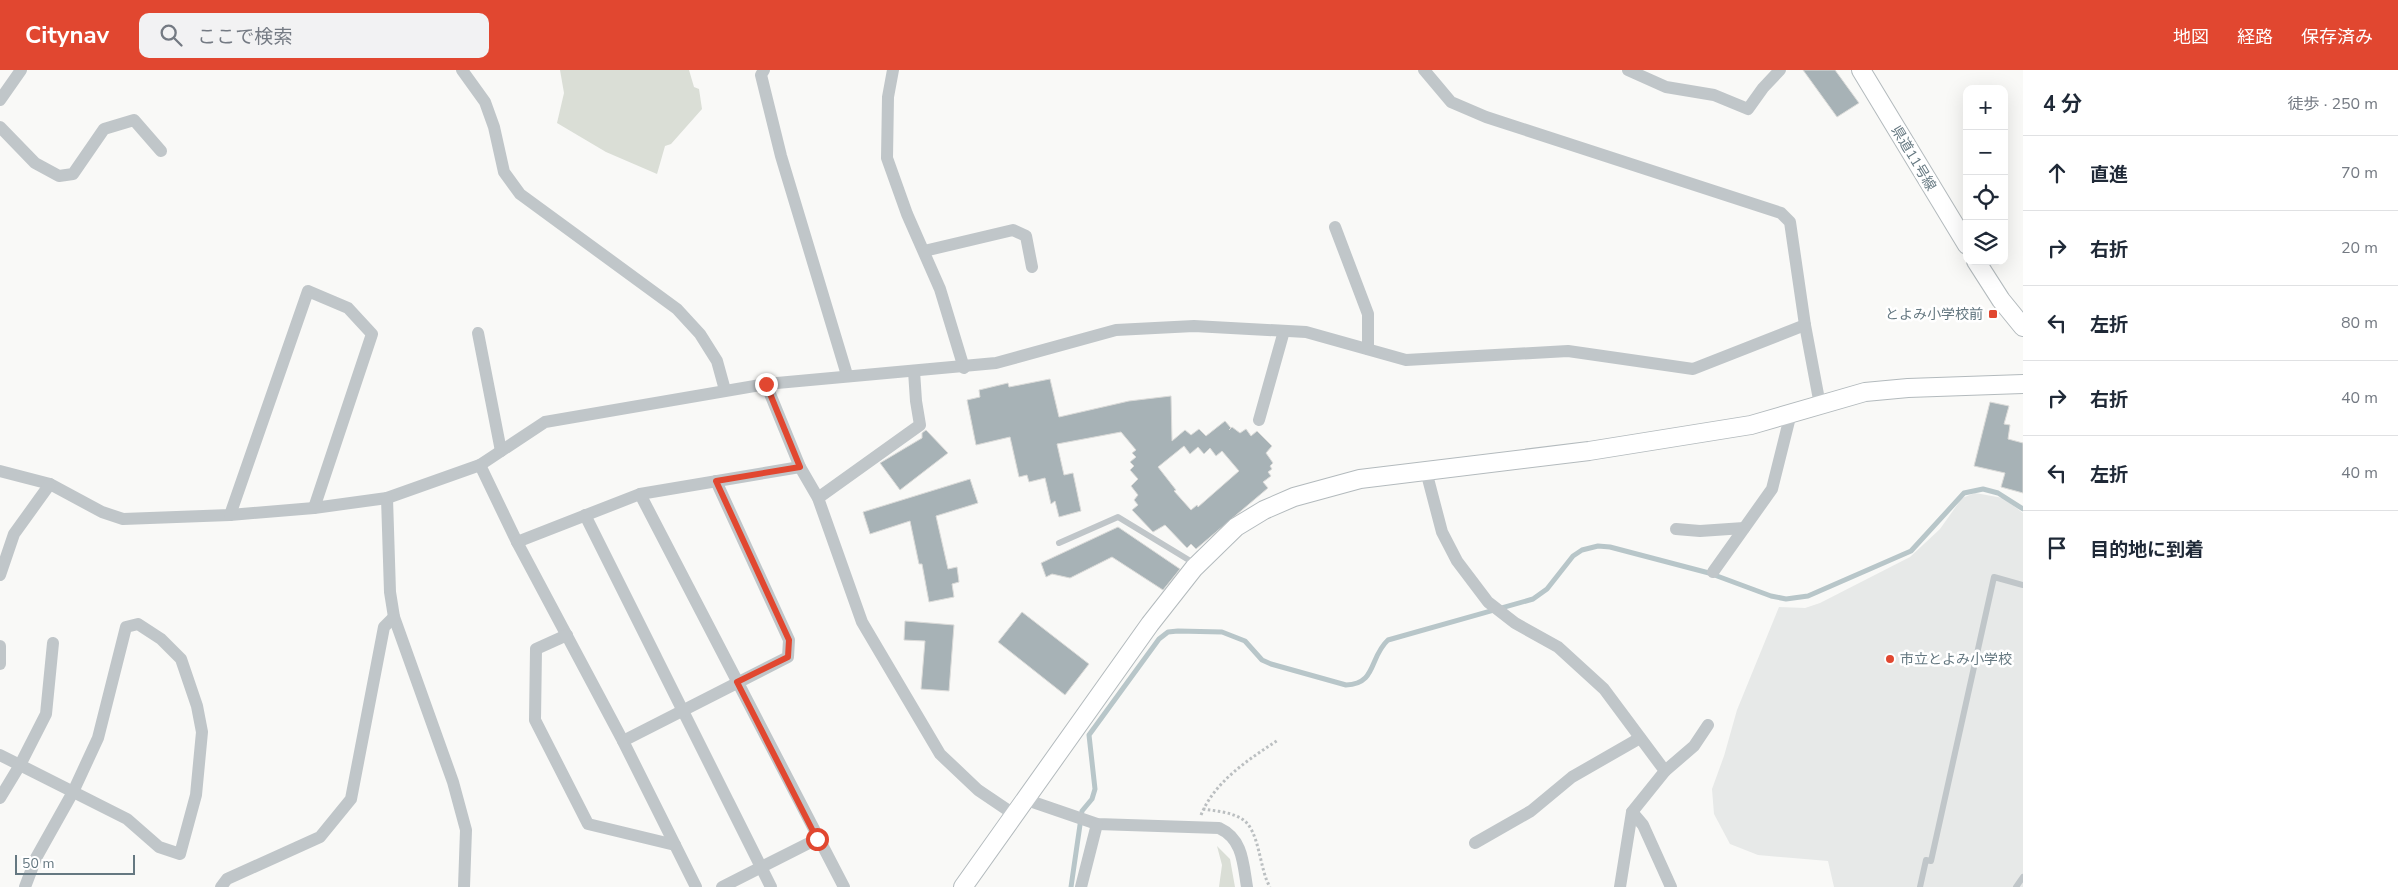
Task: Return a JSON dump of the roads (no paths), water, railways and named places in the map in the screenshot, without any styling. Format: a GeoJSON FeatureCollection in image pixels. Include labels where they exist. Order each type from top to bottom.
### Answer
{"type":"FeatureCollection","features":[{"type":"Feature","properties":{"kind":"street"},"geometry":{"type":"LineString","coordinates":[[0,100],[21,70]]}},
{"type":"Feature","properties":{"kind":"street"},"geometry":{"type":"LineString","coordinates":[[462,70],[485,102],[494,127],[504,172],[520,194],[677,309],[700,334],[717,361],[725,390]]}},
{"type":"Feature","properties":{"kind":"street"},"geometry":{"type":"LineString","coordinates":[[764,70],[762,75],[781,156],[848,375]]}},
{"type":"Feature","properties":{"kind":"street"},"geometry":{"type":"LineString","coordinates":[[892,70],[888,97],[887,158],[940,288],[964,368]]}},
{"type":"Feature","properties":{"kind":"street"},"geometry":{"type":"LineString","coordinates":[[1424,70],[1450,102],[1486,117],[1781,213],[1790,222],[1820,405]]}},
{"type":"Feature","properties":{"kind":"street"},"geometry":{"type":"LineString","coordinates":[[1628,70],[1666,87],[1714,95],[1748,109],[1762,88],[1780,70]]}},
{"type":"Feature","properties":{"kind":"street","name":"県道11号線"},"geometry":{"type":"LineString","coordinates":[[1861,70],[1963,238]]}},
{"type":"Feature","properties":{"kind":"street"},"geometry":{"type":"LineString","coordinates":[[0,127],[35,163],[59,176],[73,174],[104,129],[134,120],[161,151]]}},
{"type":"Feature","properties":{"kind":"street"},"geometry":{"type":"LineString","coordinates":[[1336,227],[1368,314],[1368,349]]}},
{"type":"Feature","properties":{"kind":"street"},"geometry":{"type":"LineString","coordinates":[[924,252],[1013,230],[1026,236],[1032,267]]}},
{"type":"Feature","properties":{"kind":"street"},"geometry":{"type":"LineString","coordinates":[[1979,265],[2001,300],[2023,327]]}},
{"type":"Feature","properties":{"kind":"street"},"geometry":{"type":"LineString","coordinates":[[230,515],[308,291],[348,308],[372,334],[314,508]]}},
{"type":"Feature","properties":{"kind":"street"},"geometry":{"type":"LineString","coordinates":[[0,471],[50,484],[102,512],[123,519],[230,515],[314,508],[387,498],[480,465],[545,422],[766,384],[848,375],[964,368],[996,363],[1116,330],[1194,326],[1306,332],[1406,360],[1568,351],[1693,369],[1806,325]]}},
{"type":"Feature","properties":{"kind":"street"},"geometry":{"type":"LineString","coordinates":[[1259,420],[1284,331]]}},
{"type":"Feature","properties":{"kind":"street"},"geometry":{"type":"LineString","coordinates":[[478,333],[501,451]]}},
{"type":"Feature","properties":{"kind":"street"},"geometry":{"type":"LineString","coordinates":[[818,498],[920,426],[914,371]]}},
{"type":"Feature","properties":{"kind":"street"},"geometry":{"type":"LineString","coordinates":[[766,384],[800,467],[818,498],[862,622],[940,754],[978,790],[1015,815]]}},
{"type":"Feature","properties":{"kind":"street"},"geometry":{"type":"LineString","coordinates":[[963,887],[1150,624],[1197,565],[1236,527],[1264,510],[1294,497],[1360,480],[1589,450],[1751,425],[1865,392],[1908,388],[2023,384]]}},
{"type":"Feature","properties":{"kind":"street"},"geometry":{"type":"LineString","coordinates":[[1713,572],[1772,489],[1791,413]]}},
{"type":"Feature","properties":{"kind":"street"},"geometry":{"type":"LineString","coordinates":[[480,465],[517,542],[623,740],[696,887]]}},
{"type":"Feature","properties":{"kind":"street"},"geometry":{"type":"LineString","coordinates":[[517,542],[640,494],[800,467]]}},
{"type":"Feature","properties":{"kind":"street"},"geometry":{"type":"LineString","coordinates":[[1426,471],[1442,532],[1457,561],[1488,602],[1515,623],[1558,647],[1604,689],[1665,771]]}},
{"type":"Feature","properties":{"kind":"street"},"geometry":{"type":"LineString","coordinates":[[623,740],[788,657],[789,640],[716,481]]}},
{"type":"Feature","properties":{"kind":"street"},"geometry":{"type":"LineString","coordinates":[[0,575],[14,534],[50,484]]}},
{"type":"Feature","properties":{"kind":"street"},"geometry":{"type":"LineString","coordinates":[[640,494],[817,839],[844,887]]}},
{"type":"Feature","properties":{"kind":"street"},"geometry":{"type":"LineString","coordinates":[[387,498],[390,592],[394,617],[456,791],[466,830],[464,887]]}},
{"type":"Feature","properties":{"kind":"street"},"geometry":{"type":"LineString","coordinates":[[585,515],[771,887]]}},
{"type":"Feature","properties":{"kind":"street"},"geometry":{"type":"LineString","coordinates":[[1676,529],[1700,531],[1744,528]]}},
{"type":"Feature","properties":{"kind":"street"},"geometry":{"type":"LineString","coordinates":[[221,887],[227,879],[320,837],[351,799],[384,627],[394,617]]}},
{"type":"Feature","properties":{"kind":"street"},"geometry":{"type":"LineString","coordinates":[[0,755],[20,766],[73,792],[127,819],[159,847],[180,854],[196,795],[202,732],[181,659],[160,639],[138,624],[126,627],[98,738],[73,792],[36,858],[25,887]]}},
{"type":"Feature","properties":{"kind":"street"},"geometry":{"type":"LineString","coordinates":[[567,635],[536,649],[535,720],[588,824],[675,845]]}},
{"type":"Feature","properties":{"kind":"street"},"geometry":{"type":"LineString","coordinates":[[0,798],[20,766],[46,714],[53,643]]}},
{"type":"Feature","properties":{"kind":"street"},"geometry":{"type":"LineString","coordinates":[[0,646],[0,664]]}},
{"type":"Feature","properties":{"kind":"street"},"geometry":{"type":"LineString","coordinates":[[1620,887],[1632,812],[1665,771],[1694,746],[1708,725]]}},
{"type":"Feature","properties":{"kind":"street"},"geometry":{"type":"LineString","coordinates":[[1475,843],[1531,811],[1572,777],[1640,738]]}},
{"type":"Feature","properties":{"kind":"street"},"geometry":{"type":"LineString","coordinates":[[1026,800],[1097,824],[1219,828],[1228,832],[1236,840],[1242,857],[1247,887]]}},
{"type":"Feature","properties":{"kind":"street"},"geometry":{"type":"LineString","coordinates":[[1632,812],[1643,825],[1671,887]]}},
{"type":"Feature","properties":{"kind":"street"},"geometry":{"type":"LineString","coordinates":[[1081,887],[1097,824]]}},
{"type":"Feature","properties":{"kind":"street"},"geometry":{"type":"LineString","coordinates":[[722,887],[817,839]]}},
{"type":"Feature","properties":{"kind":"lane"},"geometry":{"type":"LineString","coordinates":[[1059,543],[1118,518],[1197,565]]}},
{"type":"Feature","properties":{"kind":"lane"},"geometry":{"type":"LineString","coordinates":[[1920,887],[1926,860],[1931,861],[1994,577],[2023,584]]}},
{"type":"Feature","properties":{"kind":"lane"},"geometry":{"type":"LineString","coordinates":[[2016,887],[2023,877]]}},
{"type":"Feature","properties":{"kind":"waterway"},"geometry":{"type":"LineString","coordinates":[[1071,887],[1082,811],[1092,799],[1095,789],[1089,735],[1159,639],[1168,632],[1222,632],[1245,641],[1262,660],[1271,664],[1346,685],[1363,680],[1368,675],[1378,654],[1388,640],[1533,599],[1547,589],[1573,556],[1582,550],[1598,546],[1610,547],[1709,573],[1771,596],[1786,599],[1808,596],[1911,551],[1964,493],[1983,489],[1998,493],[2023,509]]}},
{"type":"Feature","properties":{"kind":"place","name":"とよみ小学校前"},"geometry":{"type":"Point","coordinates":[1993,314]}},
{"type":"Feature","properties":{"kind":"place","name":"市立とよみ小学校"},"geometry":{"type":"Point","coordinates":[1890,659]}}]}
